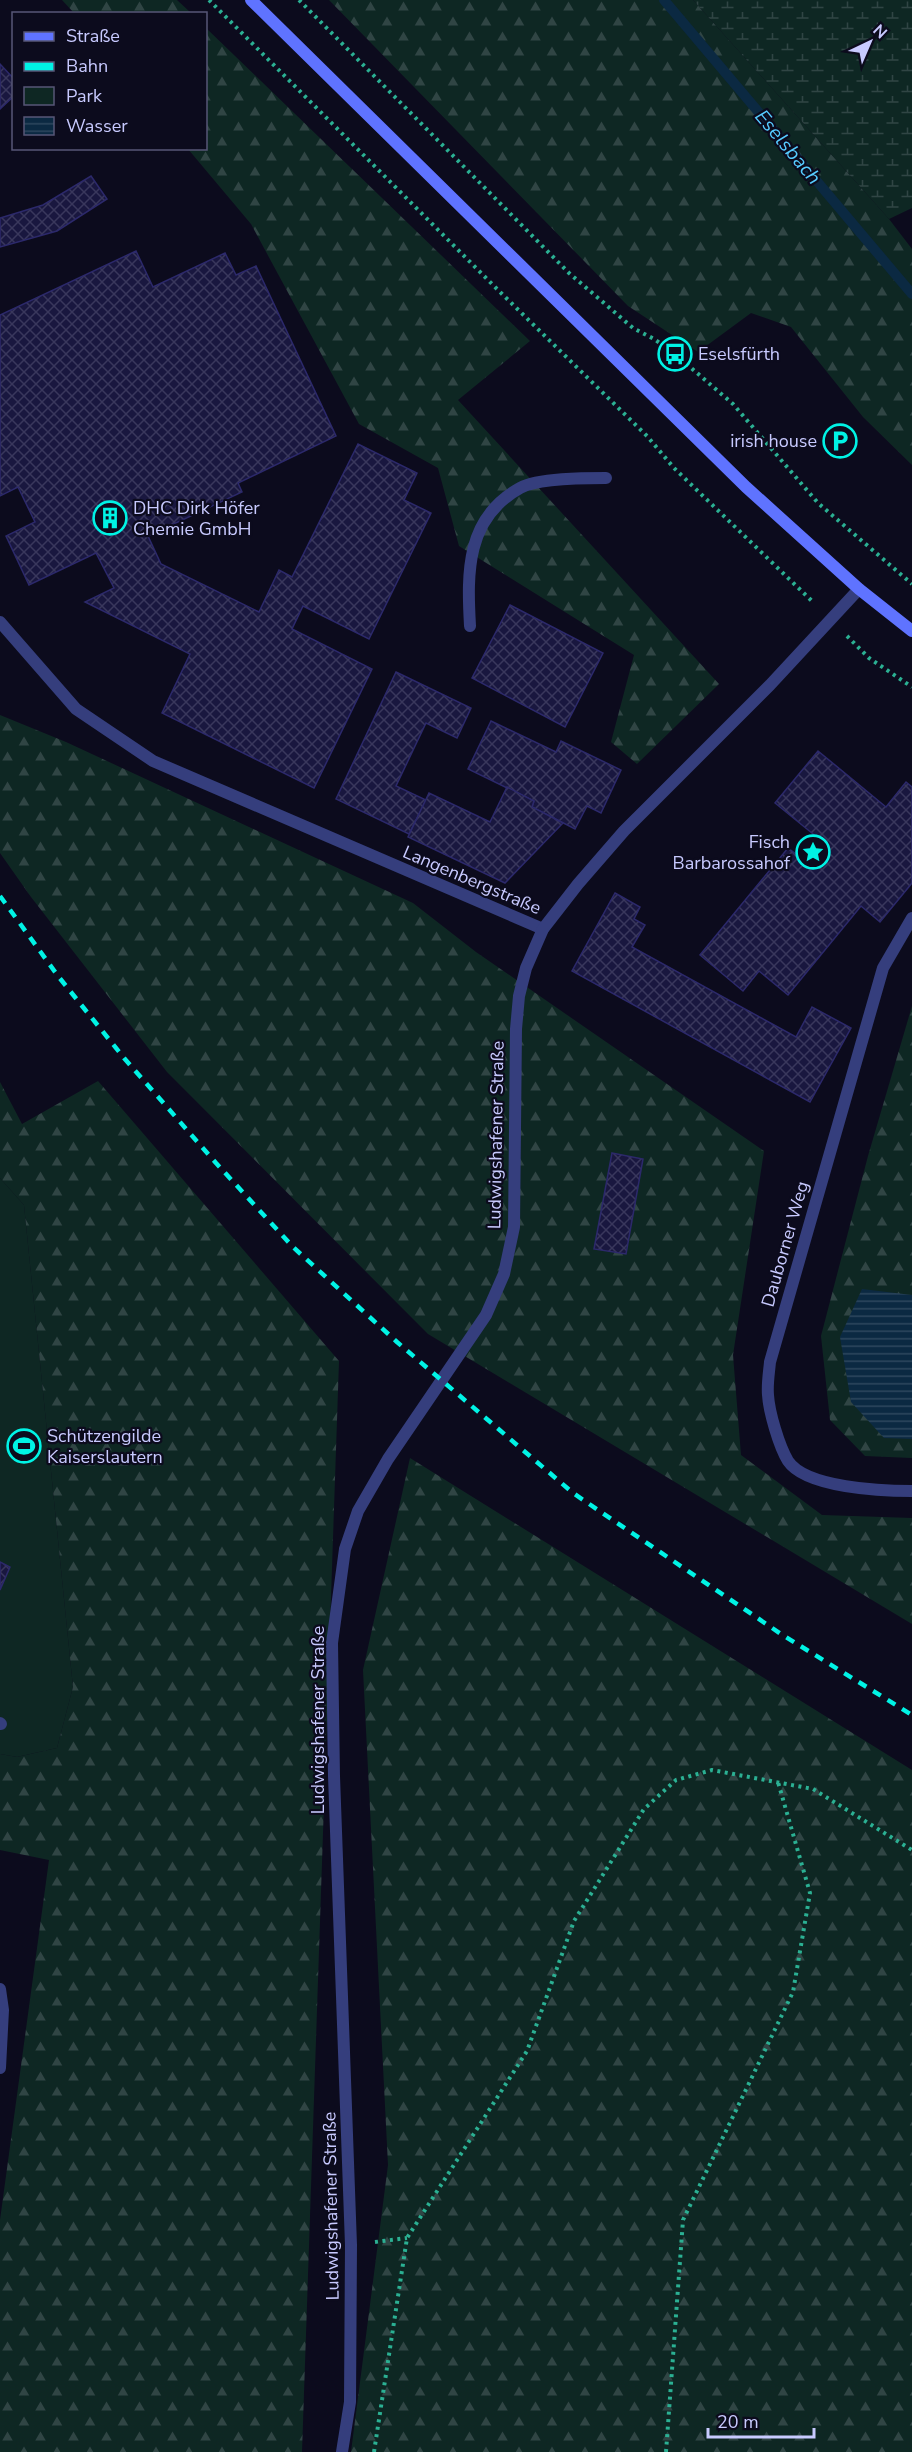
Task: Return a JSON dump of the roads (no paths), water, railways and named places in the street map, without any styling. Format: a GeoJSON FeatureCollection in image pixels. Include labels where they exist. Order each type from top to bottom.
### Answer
{"type":"FeatureCollection","features":[{"type":"Feature","properties":{"kind":"main road"},"geometry":{"type":"LineString","coordinates":[[252,0],[724,466],[859,590],[912,631]]}},
{"type":"Feature","properties":{"kind":"street"},"geometry":{"type":"LineString","coordinates":[[470,626],[468,577],[476,537],[493,509],[521,487],[565,478],[606,478]]}},
{"type":"Feature","properties":{"kind":"street","name":"Langenbergstraße"},"geometry":{"type":"LineString","coordinates":[[0,622],[76,709],[153,760],[543,929],[624,831],[832,621],[859,590]]}},
{"type":"Feature","properties":{"kind":"street","name":"Dauborner Weg"},"geometry":{"type":"LineString","coordinates":[[912,918],[883,968],[770,1362],[768,1396],[778,1437],[789,1463],[812,1477],[834,1485],[912,1491]]}},
{"type":"Feature","properties":{"kind":"street","name":"Ludwigshafener Straße"},"geometry":{"type":"LineString","coordinates":[[342,2452],[350,2402],[351,2245],[334,1765],[332,1643],[338,1590],[345,1549],[358,1511],[388,1459],[486,1315],[504,1274],[514,1227],[516,1029],[519,996],[526,968],[543,929]]}},
{"type":"Feature","properties":{"kind":"street"},"geometry":{"type":"LineString","coordinates":[[0,1989],[3,2010],[0,2068]]}},
{"type":"Feature","properties":{"kind":"water"},"geometry":{"type":"Polygon","coordinates":[[[862,1289],[912,1295],[912,1439],[884,1438],[851,1402],[840,1337],[862,1289]]]}},
{"type":"Feature","properties":{"kind":"waterway","name":"Eselsbach"},"geometry":{"type":"LineString","coordinates":[[664,0],[912,294]]}},
{"type":"Feature","properties":{"kind":"railway"},"geometry":{"type":"LineString","coordinates":[[0,896],[58,976],[124,1058],[216,1163],[293,1247],[397,1342],[573,1493],[781,1634],[912,1715]]}},
{"type":"Feature","properties":{"kind":"place","name":"Eselsfürth"},"geometry":{"type":"Point","coordinates":[675,354]}},
{"type":"Feature","properties":{"kind":"place","name":"irish house"},"geometry":{"type":"Point","coordinates":[840,441]}},
{"type":"Feature","properties":{"kind":"place","name":"DHC Dirk Höfer Chemie GmbH"},"geometry":{"type":"Point","coordinates":[110,518]}},
{"type":"Feature","properties":{"kind":"place","name":"Fisch Barbarossahof"},"geometry":{"type":"Point","coordinates":[813,852]}},
{"type":"Feature","properties":{"kind":"place","name":"Schützengilde Kaiserslautern"},"geometry":{"type":"Point","coordinates":[24,1446]}}]}
